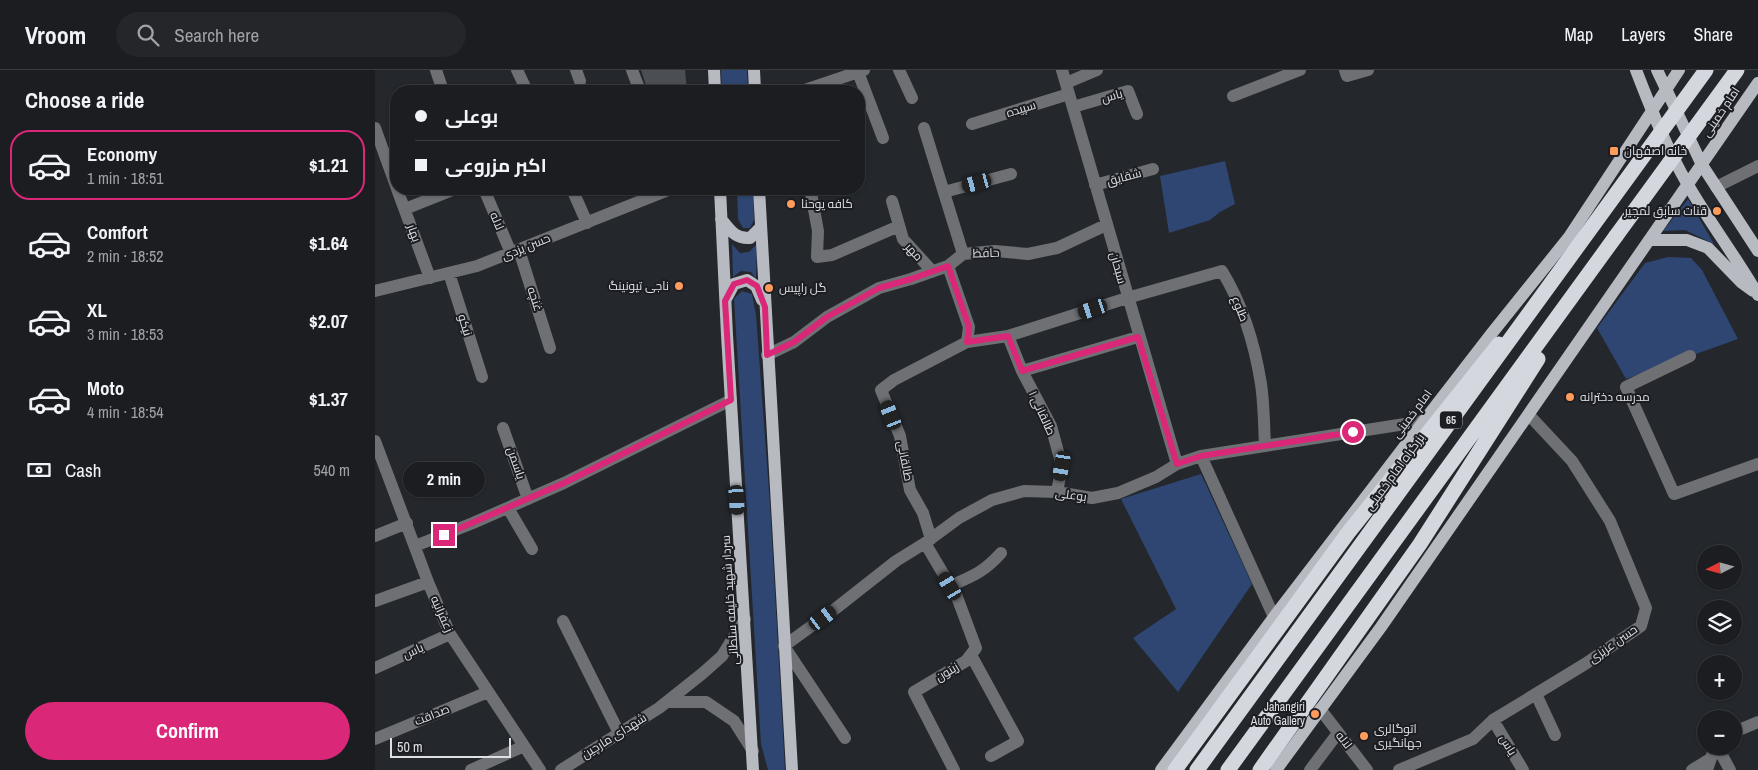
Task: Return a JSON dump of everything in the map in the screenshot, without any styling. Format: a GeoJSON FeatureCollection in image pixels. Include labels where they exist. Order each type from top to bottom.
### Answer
{"type":"FeatureCollection","features":[{"type":"Feature","properties":{"kind":"highway","name":"بزرگراه امام خمینی"},"geometry":{"type":"LineString","coordinates":[[1197,770],[1706,70]]}},
{"type":"Feature","properties":{"kind":"highway","name":"65"},"geometry":{"type":"LineString","coordinates":[[1228,770],[1737,70]]}},
{"type":"Feature","properties":{"kind":"highway"},"geometry":{"type":"LineString","coordinates":[[1175,770],[1348,534],[1587,234]]}},
{"type":"Feature","properties":{"kind":"highway"},"geometry":{"type":"LineString","coordinates":[[1260,770],[1420,544],[1616,236]]}},
{"type":"Feature","properties":{"kind":"main road"},"geometry":{"type":"LineString","coordinates":[[714,70],[715,85]]}},
{"type":"Feature","properties":{"kind":"main road"},"geometry":{"type":"LineString","coordinates":[[754,70],[755,85]]}},
{"type":"Feature","properties":{"kind":"main road"},"geometry":{"type":"LineString","coordinates":[[1657,70],[1702,165],[1758,251]]}},
{"type":"Feature","properties":{"kind":"main road","name":"امام خمینی"},"geometry":{"type":"LineString","coordinates":[[1161,770],[1424,421],[1569,237],[1679,70]]}},
{"type":"Feature","properties":{"kind":"main road"},"geometry":{"type":"LineString","coordinates":[[1639,76],[1651,110],[1688,185],[1758,294]]}},
{"type":"Feature","properties":{"kind":"main road"},"geometry":{"type":"LineString","coordinates":[[1633,138],[1642,104],[1639,76]]}},
{"type":"Feature","properties":{"kind":"main road","name":"امام خمینی"},"geometry":{"type":"LineString","coordinates":[[1276,770],[1381,627],[1758,83]]}},
{"type":"Feature","properties":{"kind":"main road","name":"سردار شهید خلیفه سلطانی"},"geometry":{"type":"LineString","coordinates":[[720,195],[725,301],[755,770]]}},
{"type":"Feature","properties":{"kind":"main road"},"geometry":{"type":"LineString","coordinates":[[759,195],[792,770]]}},
{"type":"Feature","properties":{"kind":"main road"},"geometry":{"type":"LineString","coordinates":[[721,219],[741,239],[750,238],[761,227]]}},
{"type":"Feature","properties":{"kind":"main road"},"geometry":{"type":"LineString","coordinates":[[1649,240],[1687,240],[1708,248],[1742,283],[1758,294]]}},
{"type":"Feature","properties":{"kind":"main road"},"geometry":{"type":"LineString","coordinates":[[725,301],[734,284],[747,280],[757,286],[765,307]]}},
{"type":"Feature","properties":{"kind":"street"},"geometry":{"type":"LineString","coordinates":[[436,70],[441,85]]}},
{"type":"Feature","properties":{"kind":"street"},"geometry":{"type":"LineString","coordinates":[[517,70],[524,85]]}},
{"type":"Feature","properties":{"kind":"street"},"geometry":{"type":"LineString","coordinates":[[632,70],[638,85]]}},
{"type":"Feature","properties":{"kind":"street"},"geometry":{"type":"LineString","coordinates":[[899,70],[912,98]]}},
{"type":"Feature","properties":{"kind":"street","name":"سبحان"},"geometry":{"type":"LineString","coordinates":[[1062,70],[1138,337],[1177,464]]}},
{"type":"Feature","properties":{"kind":"street"},"geometry":{"type":"LineString","coordinates":[[1067,89],[1097,70]]}},
{"type":"Feature","properties":{"kind":"street"},"geometry":{"type":"LineString","coordinates":[[1233,96],[1300,70]]}},
{"type":"Feature","properties":{"kind":"street"},"geometry":{"type":"LineString","coordinates":[[1345,70],[1347,76],[1368,70]]}},
{"type":"Feature","properties":{"kind":"street"},"geometry":{"type":"LineString","coordinates":[[820,85],[861,71],[883,138]]}},
{"type":"Feature","properties":{"kind":"street","name":"سپیده"},"geometry":{"type":"LineString","coordinates":[[973,124],[1067,89]]}},
{"type":"Feature","properties":{"kind":"street","name":"یاس"},"geometry":{"type":"LineString","coordinates":[[1073,107],[1128,91],[1137,114]]}},
{"type":"Feature","properties":{"kind":"street","name":"بهار"},"geometry":{"type":"LineString","coordinates":[[375,128],[390,168]]}},
{"type":"Feature","properties":{"kind":"street"},"geometry":{"type":"LineString","coordinates":[[924,128],[963,254]]}},
{"type":"Feature","properties":{"kind":"street"},"geometry":{"type":"LineString","coordinates":[[1716,187],[1758,166]]}},
{"type":"Feature","properties":{"kind":"street","name":"شقایق"},"geometry":{"type":"LineString","coordinates":[[1095,185],[1153,169]]}},
{"type":"Feature","properties":{"kind":"street"},"geometry":{"type":"LineString","coordinates":[[944,192],[1011,174]]}},
{"type":"Feature","properties":{"kind":"street","name":"بهار"},"geometry":{"type":"LineString","coordinates":[[400,195],[430,278]]}},
{"type":"Feature","properties":{"kind":"street"},"geometry":{"type":"LineString","coordinates":[[405,208],[439,195]]}},
{"type":"Feature","properties":{"kind":"street","name":"لاله"},"geometry":{"type":"LineString","coordinates":[[487,195],[515,251]]}},
{"type":"Feature","properties":{"kind":"street"},"geometry":{"type":"LineString","coordinates":[[574,195],[587,223]]}},
{"type":"Feature","properties":{"kind":"street","name":"حسن یزدی"},"geometry":{"type":"LineString","coordinates":[[375,291],[477,266],[656,195]]}},
{"type":"Feature","properties":{"kind":"street"},"geometry":{"type":"LineString","coordinates":[[811,195],[818,231],[817,257],[832,255],[899,226]]}},
{"type":"Feature","properties":{"kind":"street","name":"مهر"},"geometry":{"type":"LineString","coordinates":[[892,201],[903,239],[932,271]]}},
{"type":"Feature","properties":{"kind":"street","name":"حافظ"},"geometry":{"type":"LineString","coordinates":[[767,355],[794,342],[827,317],[879,288],[948,266],[963,254],[995,251],[1028,254],[1057,248],[1106,226]]}},
{"type":"Feature","properties":{"kind":"street","name":"غنچه"},"geometry":{"type":"LineString","coordinates":[[515,251],[550,348]]}},
{"type":"Feature","properties":{"kind":"street"},"geometry":{"type":"LineString","coordinates":[[948,266],[969,327],[967,342]]}},
{"type":"Feature","properties":{"kind":"street","name":"طلوع"},"geometry":{"type":"LineString","coordinates":[[1127,298],[1223,271],[1247,328],[1261,384],[1265,446]]}},
{"type":"Feature","properties":{"kind":"street","name":"نیکو"},"geometry":{"type":"LineString","coordinates":[[449,273],[481,377]]}},
{"type":"Feature","properties":{"kind":"street","name":"طالقانی"},"geometry":{"type":"LineString","coordinates":[[928,541],[923,513],[910,490],[900,436],[881,390],[902,376],[967,342],[1008,336],[1127,298]]}},
{"type":"Feature","properties":{"kind":"street","name":"طالقانی ۱"},"geometry":{"type":"LineString","coordinates":[[1008,336],[1022,371],[1051,426],[1062,466],[1057,492]]}},
{"type":"Feature","properties":{"kind":"street"},"geometry":{"type":"LineString","coordinates":[[1022,371],[1138,337]]}},
{"type":"Feature","properties":{"kind":"street"},"geometry":{"type":"LineString","coordinates":[[1690,356],[1626,387],[1674,494],[1758,464]]}},
{"type":"Feature","properties":{"kind":"street"},"geometry":{"type":"LineString","coordinates":[[415,546],[564,483],[731,400]]}},
{"type":"Feature","properties":{"kind":"street","name":"حسن عزیزی"},"geometry":{"type":"LineString","coordinates":[[1399,770],[1473,739],[1493,720],[1585,664],[1641,626],[1646,608],[1610,522],[1572,460],[1529,415]]}},
{"type":"Feature","properties":{"kind":"street","name":"بوعلی"},"geometry":{"type":"LineString","coordinates":[[784,646],[896,561],[928,541],[959,518],[992,500],[1024,491],[1057,492],[1092,498],[1118,493],[1155,477],[1177,464],[1201,456],[1424,421]]}},
{"type":"Feature","properties":{"kind":"street","name":"یاسمن"},"geometry":{"type":"LineString","coordinates":[[503,428],[528,499]]}},
{"type":"Feature","properties":{"kind":"street","name":"زعفرانیه"},"geometry":{"type":"LineString","coordinates":[[375,441],[380,467],[407,523],[428,582],[450,634],[540,770]]}},
{"type":"Feature","properties":{"kind":"street"},"geometry":{"type":"LineString","coordinates":[[1201,456],[1275,617]]}},
{"type":"Feature","properties":{"kind":"street"},"geometry":{"type":"LineString","coordinates":[[508,508],[532,549]]}},
{"type":"Feature","properties":{"kind":"street"},"geometry":{"type":"LineString","coordinates":[[375,536],[407,523]]}},
{"type":"Feature","properties":{"kind":"street","name":"زیتون"},"geometry":{"type":"LineString","coordinates":[[928,541],[957,597],[977,648],[966,661],[914,692],[954,770]]}},
{"type":"Feature","properties":{"kind":"street"},"geometry":{"type":"LineString","coordinates":[[950,586],[979,574],[1001,554]]}},
{"type":"Feature","properties":{"kind":"street"},"geometry":{"type":"LineString","coordinates":[[375,602],[428,582]]}},
{"type":"Feature","properties":{"kind":"street","name":"شهدای مارچین"},"geometry":{"type":"LineString","coordinates":[[561,770],[667,702],[703,674],[722,656],[745,619]]}},
{"type":"Feature","properties":{"kind":"street"},"geometry":{"type":"LineString","coordinates":[[563,621],[619,733]]}},
{"type":"Feature","properties":{"kind":"street","name":"یاس"},"geometry":{"type":"LineString","coordinates":[[375,668],[450,634]]}},
{"type":"Feature","properties":{"kind":"street"},"geometry":{"type":"LineString","coordinates":[[784,646],[845,738]]}},
{"type":"Feature","properties":{"kind":"street"},"geometry":{"type":"LineString","coordinates":[[971,655],[1018,741],[991,756]]}},
{"type":"Feature","properties":{"kind":"street","name":"صداقت"},"geometry":{"type":"LineString","coordinates":[[375,739],[488,692]]}},
{"type":"Feature","properties":{"kind":"street"},"geometry":{"type":"LineString","coordinates":[[1535,694],[1555,735]]}},
{"type":"Feature","properties":{"kind":"street"},"geometry":{"type":"LineString","coordinates":[[667,702],[707,702],[734,721],[753,751]]}},
{"type":"Feature","properties":{"kind":"street","name":"لاله"},"geometry":{"type":"LineString","coordinates":[[1320,709],[1367,770]]}},
{"type":"Feature","properties":{"kind":"street","name":"یاس"},"geometry":{"type":"LineString","coordinates":[[1493,720],[1523,770]]}},
{"type":"Feature","properties":{"kind":"street"},"geometry":{"type":"LineString","coordinates":[[1742,729],[1758,722]]}},
{"type":"Feature","properties":{"kind":"street"},"geometry":{"type":"LineString","coordinates":[[1310,770],[1338,733]]}},
{"type":"Feature","properties":{"kind":"street"},"geometry":{"type":"LineString","coordinates":[[471,770],[524,746]]}},
{"type":"Feature","properties":{"kind":"street"},"geometry":{"type":"LineString","coordinates":[[1721,755],[1730,770]]}},
{"type":"Feature","properties":{"kind":"street"},"geometry":{"type":"LineString","coordinates":[[1692,770],[1709,765]]}},
{"type":"Feature","properties":{"kind":"shaded area"},"geometry":{"type":"Polygon","coordinates":[[[721,70],[747,70],[748,85],[722,85],[721,70]]]}},
{"type":"Feature","properties":{"kind":"shaded area"},"geometry":{"type":"Polygon","coordinates":[[[1225,161],[1235,204],[1210,220],[1169,233],[1160,176],[1225,161]]]}},
{"type":"Feature","properties":{"kind":"shaded area"},"geometry":{"type":"Polygon","coordinates":[[[737,195],[753,195],[754,220],[750,228],[743,228],[738,219],[737,195]]]}},
{"type":"Feature","properties":{"kind":"shaded area"},"geometry":{"type":"Polygon","coordinates":[[[1688,199],[1714,244],[1685,230],[1663,231],[1688,199]]]}},
{"type":"Feature","properties":{"kind":"shaded area"},"geometry":{"type":"Polygon","coordinates":[[[732,244],[740,253],[749,252],[757,244],[756,279],[751,272],[741,271],[733,277],[732,244]]]}},
{"type":"Feature","properties":{"kind":"shaded area"},"geometry":{"type":"Polygon","coordinates":[[[1668,257],[1691,258],[1702,270],[1738,339],[1626,379],[1597,328],[1645,263],[1668,257]]]}},
{"type":"Feature","properties":{"kind":"shaded area"},"geometry":{"type":"Polygon","coordinates":[[[742,291],[752,294],[756,315],[770,505],[785,770],[768,770],[761,744],[734,299],[742,291]]]}},
{"type":"Feature","properties":{"kind":"shaded area"},"geometry":{"type":"Polygon","coordinates":[[[1201,474],[1252,584],[1178,692],[1133,638],[1176,609],[1121,499],[1201,474]]]}},
{"type":"Feature","properties":{"kind":"building"},"geometry":{"type":"Polygon","coordinates":[[[641,70],[685,70],[686,85],[646,85],[641,70]]]}},
{"type":"Feature","properties":{"kind":"place","name":"خانه اصفهان"},"geometry":{"type":"Point","coordinates":[1614,151]}},
{"type":"Feature","properties":{"kind":"place","name":"کافه یوحنا"},"geometry":{"type":"Point","coordinates":[791,204]}},
{"type":"Feature","properties":{"kind":"place","name":"قنات سابق لمجیر"},"geometry":{"type":"Point","coordinates":[1717,211]}},
{"type":"Feature","properties":{"kind":"place","name":"ناجی‌ تیونینگ"},"geometry":{"type":"Point","coordinates":[679,286]}},
{"type":"Feature","properties":{"kind":"place","name":"گل راپیس"},"geometry":{"type":"Point","coordinates":[769,288]}},
{"type":"Feature","properties":{"kind":"place","name":"مدرسه دخترانه"},"geometry":{"type":"Point","coordinates":[1570,397]}},
{"type":"Feature","properties":{"kind":"place","name":"Jahangiri Auto Gallery"},"geometry":{"type":"Point","coordinates":[1315,714]}},
{"type":"Feature","properties":{"kind":"place","name":"اتوگالری جهانگیری"},"geometry":{"type":"Point","coordinates":[1364,736]}},
{"type":"Feature","properties":{"kind":"route"},"geometry":{"type":"LineString","coordinates":[[444,535],[564,483],[731,400],[725,301],[734,284],[747,280],[757,286],[765,307],[767,355],[794,342],[827,317],[879,288],[948,266],[969,327],[967,342],[1008,336],[1022,371],[1138,337],[1171,450],[1177,464],[1201,456],[1353,432]]}}]}
